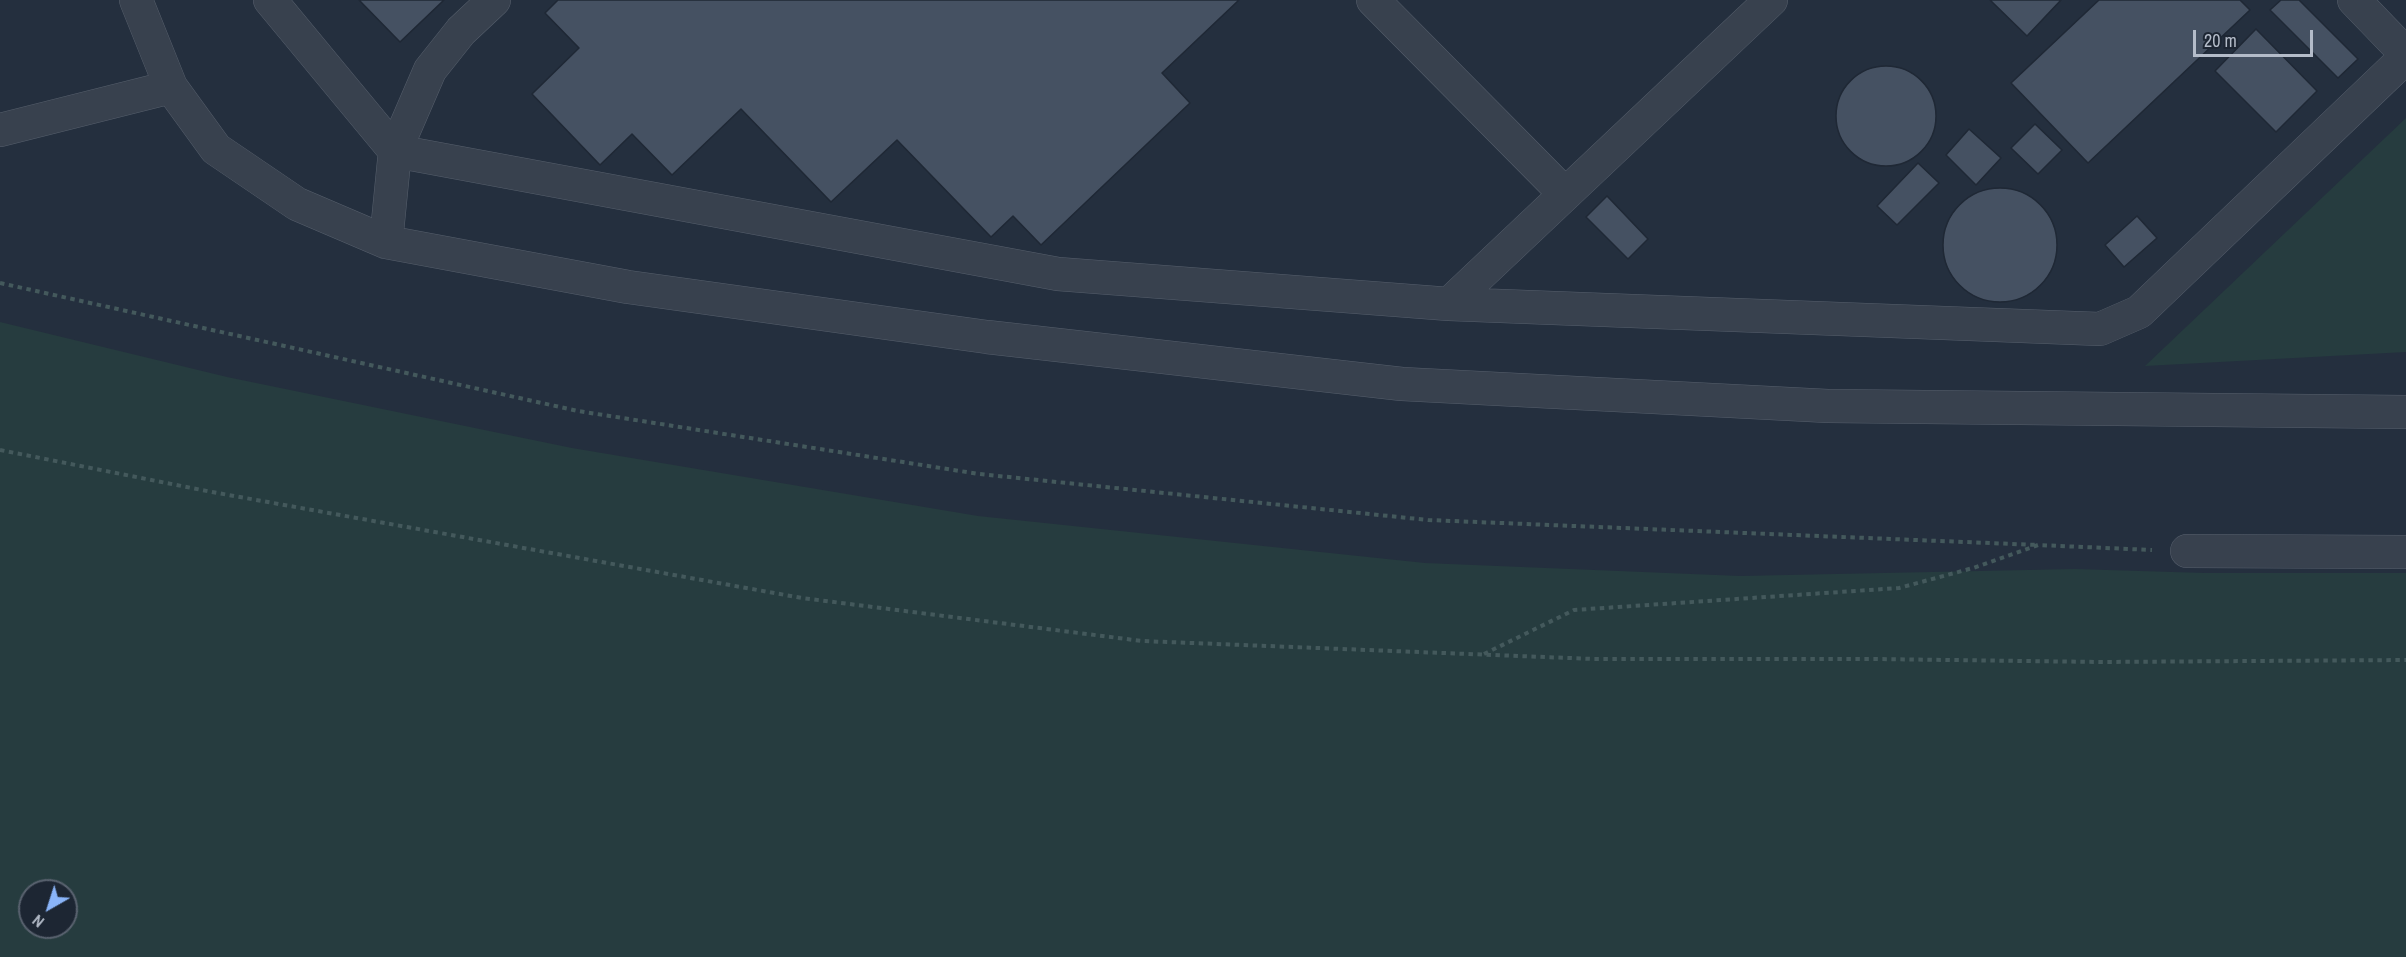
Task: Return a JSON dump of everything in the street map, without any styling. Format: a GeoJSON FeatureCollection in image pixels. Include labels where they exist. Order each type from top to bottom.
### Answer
{"type":"FeatureCollection","features":[{"type":"Feature","properties":{"kind":"street"},"geometry":{"type":"LineString","coordinates":[[136,0],[171,87],[216,149],[297,204],[386,242],[639,289],[987,337],[1401,384],[1828,406],[2406,412]]}},
{"type":"Feature","properties":{"kind":"street"},"geometry":{"type":"LineString","coordinates":[[270,0],[395,151],[1058,274],[1449,304],[2100,329],[2139,312],[2406,56],[2354,0]]}},
{"type":"Feature","properties":{"kind":"street"},"geometry":{"type":"LineString","coordinates":[[386,242],[395,151],[430,70],[461,31],[495,0]]}},
{"type":"Feature","properties":{"kind":"street"},"geometry":{"type":"LineString","coordinates":[[1373,0],[1566,194]]}},
{"type":"Feature","properties":{"kind":"street"},"geometry":{"type":"LineString","coordinates":[[1449,304],[1771,0]]}},
{"type":"Feature","properties":{"kind":"street"},"geometry":{"type":"LineString","coordinates":[[0,130],[171,87]]}},
{"type":"Feature","properties":{"kind":"street"},"geometry":{"type":"LineString","coordinates":[[2187,551],[2406,552]]}},
{"type":"Feature","properties":{"kind":"path"},"geometry":{"type":"LineString","coordinates":[[0,283],[578,411],[979,474],[1428,520],[2187,551]]}},
{"type":"Feature","properties":{"kind":"path"},"geometry":{"type":"LineString","coordinates":[[0,450],[224,494],[802,598],[1142,641],[1594,659],[1875,658],[2100,662],[2406,660]]}},
{"type":"Feature","properties":{"kind":"path"},"geometry":{"type":"LineString","coordinates":[[1484,654],[1574,610],[1899,588],[1973,568],[2038,545]]}},
{"type":"Feature","properties":{"kind":"green space"},"geometry":{"type":"Polygon","coordinates":[[[2406,118],[2406,352],[2145,366],[2406,118]]]}},
{"type":"Feature","properties":{"kind":"green space"},"geometry":{"type":"Polygon","coordinates":[[[0,322],[227,377],[572,448],[978,516],[1425,563],[1740,576],[2075,569],[2205,573],[2406,573],[2406,957],[0,957],[0,322]]]}},
{"type":"Feature","properties":{"kind":"building"},"geometry":{"type":"Polygon","coordinates":[[[359,0],[444,0],[400,42],[359,0]]]}},
{"type":"Feature","properties":{"kind":"building"},"geometry":{"type":"Polygon","coordinates":[[[558,0],[1239,0],[1162,73],[1190,103],[1041,245],[1013,216],[991,237],[897,140],[831,202],[741,109],[672,175],[632,134],[600,165],[532,94],[579,48],[545,13],[558,0]]]}},
{"type":"Feature","properties":{"kind":"building"},"geometry":{"type":"Polygon","coordinates":[[[1990,0],[2061,0],[2027,36],[1990,0]]]}},
{"type":"Feature","properties":{"kind":"building"},"geometry":{"type":"Polygon","coordinates":[[[2099,0],[2240,0],[2250,10],[2088,163],[2011,83],[2099,0]]]}},
{"type":"Feature","properties":{"kind":"building"},"geometry":{"type":"Polygon","coordinates":[[[2281,0],[2299,0],[2358,59],[2338,78],[2270,10],[2281,0]]]}},
{"type":"Feature","properties":{"kind":"building"},"geometry":{"type":"Polygon","coordinates":[[[2256,29],[2317,91],[2276,132],[2215,71],[2256,29]]]}},
{"type":"Feature","properties":{"kind":"building"},"geometry":{"type":"Polygon","coordinates":[[[1886,66],[1914,74],[1928,88],[1936,116],[1928,144],[1914,158],[1886,166],[1858,158],[1844,144],[1836,116],[1844,88],[1858,74],[1886,66]]]}},
{"type":"Feature","properties":{"kind":"building"},"geometry":{"type":"Polygon","coordinates":[[[2035,124],[2062,150],[2038,174],[2011,148],[2035,124]]]}},
{"type":"Feature","properties":{"kind":"building"},"geometry":{"type":"Polygon","coordinates":[[[1969,129],[2001,158],[1976,185],[1946,155],[1969,129]]]}},
{"type":"Feature","properties":{"kind":"building"},"geometry":{"type":"Polygon","coordinates":[[[1918,163],[1939,183],[1897,225],[1877,206],[1918,163]]]}},
{"type":"Feature","properties":{"kind":"building"},"geometry":{"type":"Polygon","coordinates":[[[2000,188],[2022,192],[2040,205],[2053,223],[2057,245],[2053,267],[2040,285],[2022,298],[2000,302],[1978,298],[1960,285],[1947,267],[1943,245],[1947,223],[1960,205],[1978,192],[2000,188]]]}},
{"type":"Feature","properties":{"kind":"building"},"geometry":{"type":"Polygon","coordinates":[[[1607,196],[1648,239],[1628,259],[1586,217],[1607,196]]]}},
{"type":"Feature","properties":{"kind":"building"},"geometry":{"type":"Polygon","coordinates":[[[2137,216],[2157,238],[2124,267],[2105,245],[2137,216]]]}}]}
